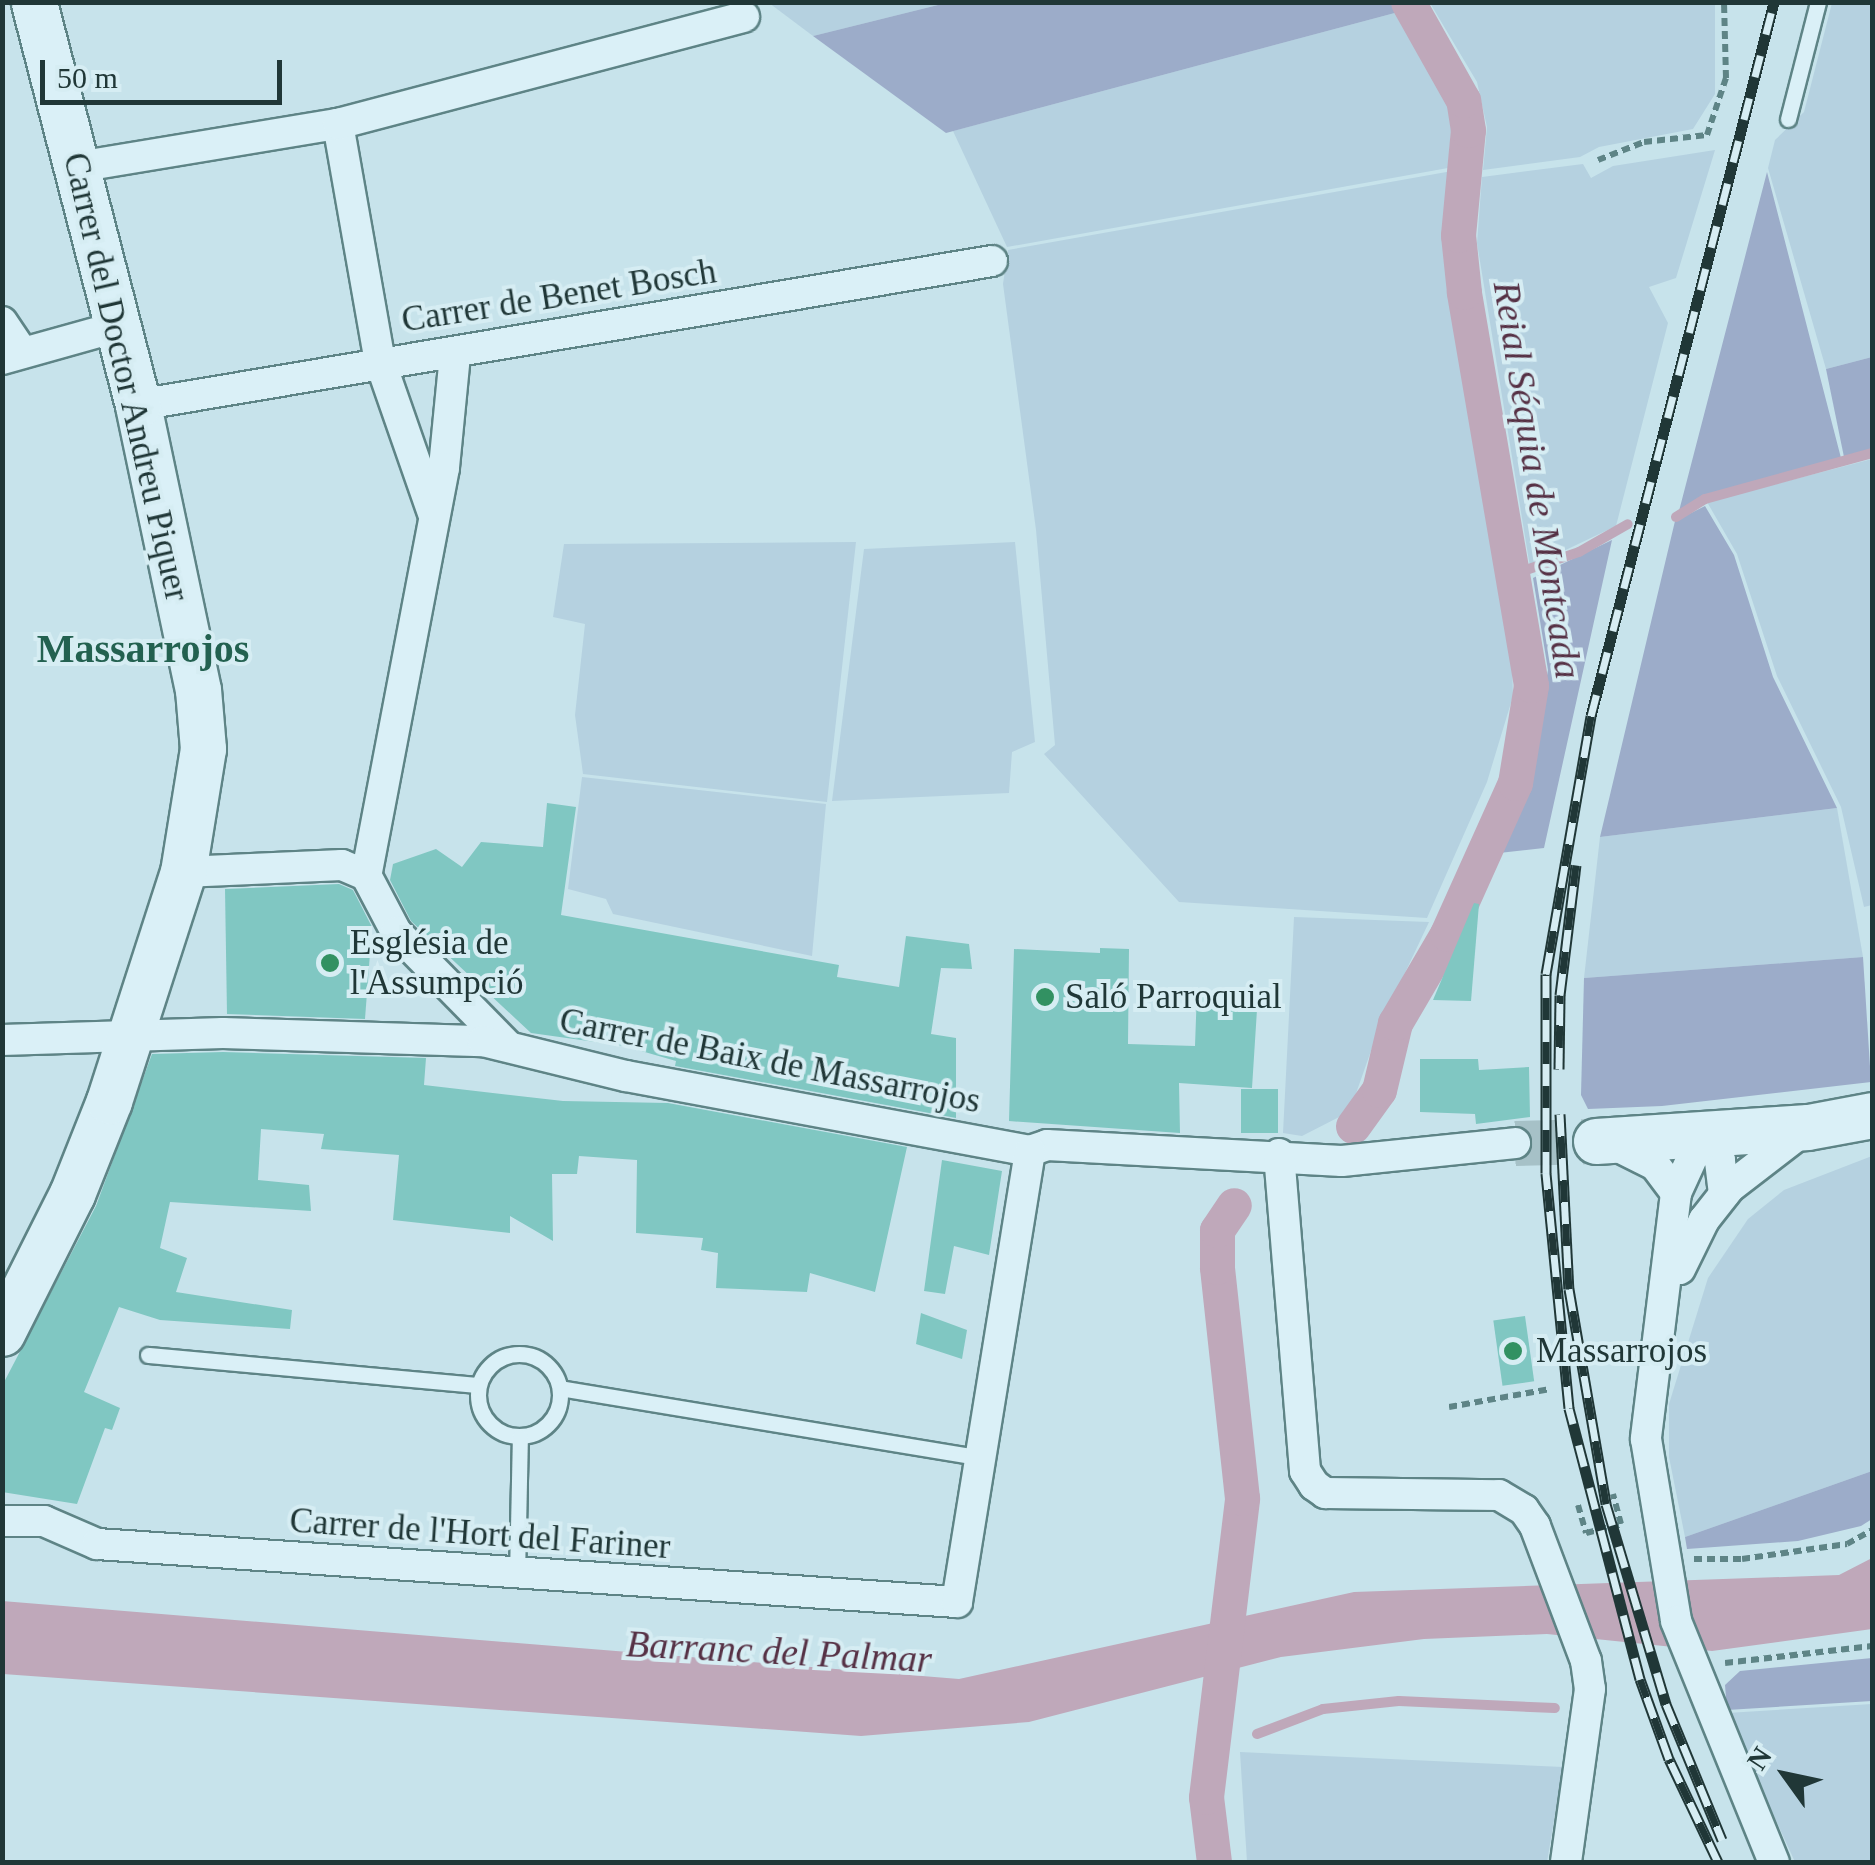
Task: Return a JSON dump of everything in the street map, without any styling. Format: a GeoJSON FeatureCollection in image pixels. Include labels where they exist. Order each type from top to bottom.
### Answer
{"type":"FeatureCollection","features":[{"type":"Feature","properties":{"kind":"street","name":"Carrer del Doctor Andreu Piquer"},"geometry":{"type":"LineString","coordinates":[[2,1333],[86,1162],[183,872],[201,786],[198,690],[138,405],[34,2]]}},
{"type":"Feature","properties":{"kind":"street"},"geometry":{"type":"LineString","coordinates":[[77,167],[338,124],[744,17]]}},
{"type":"Feature","properties":{"kind":"street"},"geometry":{"type":"LineString","coordinates":[[338,124],[380,361],[434,517]]}},
{"type":"Feature","properties":{"kind":"street","name":"Carrer de Benet Bosch"},"geometry":{"type":"LineString","coordinates":[[138,405],[380,361],[456,355],[992,260]]}},
{"type":"Feature","properties":{"kind":"street"},"geometry":{"type":"LineString","coordinates":[[2,322],[13,356],[120,326]]}},
{"type":"Feature","properties":{"kind":"street"},"geometry":{"type":"LineString","coordinates":[[366,875],[434,517],[456,355]]}},
{"type":"Feature","properties":{"kind":"street"},"geometry":{"type":"LineString","coordinates":[[183,872],[342,864],[366,875],[396,932],[504,1044]]}},
{"type":"Feature","properties":{"kind":"street","name":"Carrer de Baix de Massarrojos"},"geometry":{"type":"LineString","coordinates":[[2,1040],[126,1036],[504,1044],[626,1076],[1030,1151],[1047,1145],[1279,1154],[1342,1161],[1516,1143]]}},
{"type":"Feature","properties":{"kind":"street"},"geometry":{"type":"LineString","coordinates":[[1598,1141],[1808,1127],[1872,1115]]}},
{"type":"Feature","properties":{"kind":"street"},"geometry":{"type":"LineString","coordinates":[[1662,1314],[1692,1240],[1724,1194],[1808,1127]]}},
{"type":"Feature","properties":{"kind":"street"},"geometry":{"type":"LineString","coordinates":[[1703,1134],[1676,1193],[1646,1440],[1664,1558],[1689,1666],[1774,1862]]}},
{"type":"Feature","properties":{"kind":"street"},"geometry":{"type":"LineString","coordinates":[[1703,1134],[1720,1160],[1724,1194]]}},
{"type":"Feature","properties":{"kind":"street"},"geometry":{"type":"LineString","coordinates":[[1598,1141],[1642,1156],[1676,1193]]}},
{"type":"Feature","properties":{"kind":"street"},"geometry":{"type":"LineString","coordinates":[[979,1457],[1030,1151]]}},
{"type":"Feature","properties":{"kind":"street"},"geometry":{"type":"LineString","coordinates":[[1279,1154],[1305,1470],[1314,1485],[1325,1493],[1499,1495],[1524,1510],[1535,1526],[1586,1661],[1590,1690],[1566,1862]]}},
{"type":"Feature","properties":{"kind":"street","name":"Carrer de l'Hort del Fariner"},"geometry":{"type":"LineString","coordinates":[[2,1521],[44,1521],[97,1544],[518,1576],[957,1602],[979,1457]]}},
{"type":"Feature","properties":{"kind":"lane"},"geometry":{"type":"LineString","coordinates":[[1788,119],[1818,2]]}},
{"type":"Feature","properties":{"kind":"lane"},"geometry":{"type":"LineString","coordinates":[[521,1354],[547,1364],[560,1388],[546,1427],[520,1437],[487,1421],[478,1384],[494,1362],[521,1354]]}},
{"type":"Feature","properties":{"kind":"lane"},"geometry":{"type":"LineString","coordinates":[[148,1355],[478,1384]]}},
{"type":"Feature","properties":{"kind":"lane"},"geometry":{"type":"LineString","coordinates":[[560,1388],[979,1457]]}},
{"type":"Feature","properties":{"kind":"lane"},"geometry":{"type":"LineString","coordinates":[[518,1576],[520,1437]]}},
{"type":"Feature","properties":{"kind":"path"},"geometry":{"type":"LineString","coordinates":[[1598,160],[1644,142],[1707,135],[1726,78],[1724,2]]}},
{"type":"Feature","properties":{"kind":"path"},"geometry":{"type":"LineString","coordinates":[[1449,1406],[1550,1389]]}},
{"type":"Feature","properties":{"kind":"path"},"geometry":{"type":"LineString","coordinates":[[1578,1505],[1586,1532],[1621,1524],[1613,1494]]}},
{"type":"Feature","properties":{"kind":"path"},"geometry":{"type":"LineString","coordinates":[[1664,1558],[1742,1559],[1848,1544],[1872,1530]]}},
{"type":"Feature","properties":{"kind":"path"},"geometry":{"type":"LineString","coordinates":[[1689,1666],[1872,1646]]}},
{"type":"Feature","properties":{"kind":"shaded area"},"geometry":{"type":"Polygon","coordinates":[[[1401,2],[1406,10],[946,133],[813,36],[946,3],[1401,2]]]}},
{"type":"Feature","properties":{"kind":"shaded area"},"geometry":{"type":"Polygon","coordinates":[[[769,3],[946,3],[813,36],[769,3]]]}},
{"type":"Feature","properties":{"kind":"shaded area"},"geometry":{"type":"Polygon","coordinates":[[[1430,3],[1715,3],[1715,94],[1693,129],[1599,147],[1580,157],[1483,170],[1487,127],[1477,82],[1430,3]]]}},
{"type":"Feature","properties":{"kind":"shaded area"},"geometry":{"type":"Polygon","coordinates":[[[1832,3],[1872,3],[1872,357],[1826,369],[1768,168],[1775,140],[1804,112],[1832,3]]]}},
{"type":"Feature","properties":{"kind":"shaded area"},"geometry":{"type":"Polygon","coordinates":[[[1406,10],[1453,106],[1448,168],[1007,247],[953,131],[1406,10]]]}},
{"type":"Feature","properties":{"kind":"shaded area"},"geometry":{"type":"Polygon","coordinates":[[[1715,150],[1676,278],[1649,287],[1668,323],[1616,526],[1530,567],[1477,243],[1482,177],[1583,164],[1591,178],[1613,166],[1715,150]]]}},
{"type":"Feature","properties":{"kind":"shaded area"},"geometry":{"type":"Polygon","coordinates":[[[1452,171],[1445,230],[1453,299],[1512,664],[1513,696],[1487,782],[1427,918],[1179,902],[1044,754],[1055,745],[1036,530],[1003,284],[1008,250],[1452,171]]]}},
{"type":"Feature","properties":{"kind":"shaded area"},"geometry":{"type":"Polygon","coordinates":[[[1767,172],[1841,458],[1703,496],[1679,511],[1767,172]]]}},
{"type":"Feature","properties":{"kind":"shaded area"},"geometry":{"type":"Polygon","coordinates":[[[1872,357],[1872,449],[1844,457],[1826,369],[1872,357]]]}},
{"type":"Feature","properties":{"kind":"shaded area"},"geometry":{"type":"Polygon","coordinates":[[[1872,459],[1872,905],[1864,907],[1841,807],[1777,676],[1737,554],[1707,502],[1872,459]]]}},
{"type":"Feature","properties":{"kind":"shaded area"},"geometry":{"type":"Polygon","coordinates":[[[1705,506],[1734,555],[1773,677],[1837,808],[1600,837],[1675,521],[1705,506]]]}},
{"type":"Feature","properties":{"kind":"shaded area"},"geometry":{"type":"Polygon","coordinates":[[[1612,540],[1544,848],[1499,853],[1529,776],[1548,670],[1533,578],[1612,540]]]}},
{"type":"Feature","properties":{"kind":"shaded area"},"geometry":{"type":"Polygon","coordinates":[[[856,542],[827,802],[583,774],[575,715],[585,624],[553,617],[564,544],[856,542]]]}},
{"type":"Feature","properties":{"kind":"shaded area"},"geometry":{"type":"Polygon","coordinates":[[[1015,542],[1035,742],[1012,752],[1009,793],[832,801],[864,549],[1015,542]]]}},
{"type":"Feature","properties":{"kind":"shaded area"},"geometry":{"type":"Polygon","coordinates":[[[582,777],[826,804],[812,956],[613,914],[606,899],[568,889],[582,777]]]}},
{"type":"Feature","properties":{"kind":"shaded area"},"geometry":{"type":"Polygon","coordinates":[[[1837,808],[1863,957],[1584,978],[1600,837],[1837,808]]]}},
{"type":"Feature","properties":{"kind":"shaded area"},"geometry":{"type":"Polygon","coordinates":[[[1294,917],[1429,922],[1379,1028],[1353,1102],[1345,1114],[1302,1136],[1283,1133],[1294,917]]]}},
{"type":"Feature","properties":{"kind":"shaded area"},"geometry":{"type":"Polygon","coordinates":[[[1863,957],[1871,1082],[1662,1106],[1588,1109],[1581,1095],[1584,978],[1863,957]]]}},
{"type":"Feature","properties":{"kind":"shaded area"},"geometry":{"type":"Polygon","coordinates":[[[1872,1156],[1872,1471],[1685,1537],[1669,1457],[1669,1404],[1708,1278],[1748,1219],[1784,1190],[1872,1156]]]}},
{"type":"Feature","properties":{"kind":"shaded area"},"geometry":{"type":"Polygon","coordinates":[[[1872,1471],[1872,1519],[1861,1526],[1798,1541],[1687,1549],[1685,1537],[1872,1471]]]}},
{"type":"Feature","properties":{"kind":"shaded area"},"geometry":{"type":"Polygon","coordinates":[[[1872,1558],[1872,1629],[1712,1651],[1547,1634],[1424,1639],[1281,1657],[1029,1722],[861,1736],[3,1674],[2,1601],[959,1679],[1354,1592],[1839,1575],[1872,1558]]]}},
{"type":"Feature","properties":{"kind":"shaded area"},"geometry":{"type":"Polygon","coordinates":[[[1872,1658],[1872,1701],[1727,1710],[1725,1685],[1740,1671],[1872,1658]]]}},
{"type":"Feature","properties":{"kind":"shaded area"},"geometry":{"type":"Polygon","coordinates":[[[1872,1704],[1872,1862],[1795,1862],[1727,1713],[1872,1704]]]}},
{"type":"Feature","properties":{"kind":"shaded area"},"geometry":{"type":"Polygon","coordinates":[[[1240,1752],[1563,1767],[1547,1862],[1247,1862],[1240,1752]]]}},
{"type":"Feature","properties":{"kind":"building"},"geometry":{"type":"Polygon","coordinates":[[[547,803],[576,807],[561,915],[839,965],[837,977],[899,987],[906,936],[969,944],[972,969],[941,968],[931,1034],[956,1038],[956,1118],[675,1066],[676,1061],[624,1046],[531,1033],[411,921],[390,880],[393,864],[436,849],[462,867],[481,842],[543,847],[547,803]]]}},
{"type":"Feature","properties":{"kind":"building"},"geometry":{"type":"Polygon","coordinates":[[[339,884],[353,890],[372,927],[365,1019],[227,1014],[225,889],[339,884]]]}},
{"type":"Feature","properties":{"kind":"building"},"geometry":{"type":"Polygon","coordinates":[[[1474,903],[1479,904],[1471,1001],[1433,1000],[1474,903]]]}},
{"type":"Feature","properties":{"kind":"building"},"geometry":{"type":"Polygon","coordinates":[[[1100,948],[1129,949],[1128,1044],[1195,1046],[1197,990],[1258,994],[1252,1088],[1179,1083],[1180,1133],[1009,1121],[1014,949],[1100,953],[1100,948]]]}},
{"type":"Feature","properties":{"kind":"building"},"geometry":{"type":"Polygon","coordinates":[[[223,1052],[426,1058],[424,1085],[563,1101],[668,1103],[907,1147],[875,1292],[810,1273],[807,1292],[716,1288],[718,1253],[701,1250],[703,1238],[636,1233],[637,1160],[579,1156],[577,1174],[552,1174],[553,1241],[510,1216],[510,1233],[393,1220],[399,1155],[321,1149],[324,1134],[261,1129],[258,1180],[309,1185],[311,1211],[170,1202],[160,1248],[187,1258],[176,1292],[292,1310],[290,1329],[160,1320],[119,1307],[84,1392],[120,1408],[112,1430],[105,1428],[77,1504],[2,1492],[2,1386],[96,1206],[152,1054],[223,1052]]]}},
{"type":"Feature","properties":{"kind":"building"},"geometry":{"type":"Polygon","coordinates":[[[1420,1059],[1478,1059],[1479,1070],[1529,1067],[1530,1117],[1476,1124],[1475,1114],[1420,1112],[1420,1059]]]}},
{"type":"Feature","properties":{"kind":"building"},"geometry":{"type":"Polygon","coordinates":[[[1241,1089],[1278,1089],[1278,1133],[1241,1133],[1241,1089]]]}},
{"type":"Feature","properties":{"kind":"building"},"geometry":{"type":"Polygon","coordinates":[[[942,1160],[1002,1171],[989,1255],[954,1246],[945,1294],[924,1291],[942,1160]]]}},
{"type":"Feature","properties":{"kind":"building"},"geometry":{"type":"Polygon","coordinates":[[[921,1313],[967,1330],[962,1359],[916,1344],[921,1313]]]}},
{"type":"Feature","properties":{"kind":"building","name":"Massarrojos"},"geometry":{"type":"Polygon","coordinates":[[[1525,1316],[1534,1381],[1502,1386],[1493,1320],[1525,1316]]]}},
{"type":"Feature","properties":{"kind":"waterway","name":"Reial Séquia de Montcada"},"geometry":{"type":"LineString","coordinates":[[1353,1126],[1379,1090],[1395,1023],[1447,934],[1515,783],[1531,685],[1464,292],[1458,235],[1468,130],[1463,100],[1408,2]]}},
{"type":"Feature","properties":{"kind":"waterway"},"geometry":{"type":"LineString","coordinates":[[1676,517],[1705,499],[1872,453]]}},
{"type":"Feature","properties":{"kind":"waterway"},"geometry":{"type":"LineString","coordinates":[[1514,574],[1579,552],[1628,524]]}},
{"type":"Feature","properties":{"kind":"waterway","name":"Reial Séquia de Montcada"},"geometry":{"type":"LineString","coordinates":[[1214,1862],[1206,1797],[1242,1498],[1217,1267],[1217,1230],[1234,1205]]}},
{"type":"Feature","properties":{"kind":"waterway"},"geometry":{"type":"LineString","coordinates":[[1257,1734],[1323,1709],[1399,1701],[1555,1708]]}},
{"type":"Feature","properties":{"kind":"tunnel"},"geometry":{"type":"LineString","coordinates":[[1515,1143],[1596,1141]]}},
{"type":"Feature","properties":{"kind":"railway"},"geometry":{"type":"LineString","coordinates":[[1718,1862],[1669,1759],[1640,1679],[1569,1408],[1546,1173],[1546,974],[1591,716],[1774,2]]}},
{"type":"Feature","properties":{"kind":"railway"},"geometry":{"type":"LineString","coordinates":[[1559,1069],[1560,995],[1576,865]]}},
{"type":"Feature","properties":{"kind":"railway"},"geometry":{"type":"LineString","coordinates":[[1560,1114],[1569,1289],[1606,1504],[1666,1704],[1722,1840]]}},
{"type":"Feature","properties":{"kind":"place","name":"Església de l'Assumpció"},"geometry":{"type":"Point","coordinates":[330,963]}},
{"type":"Feature","properties":{"kind":"place","name":"Saló Parroquial"},"geometry":{"type":"Point","coordinates":[1045,997]}},
{"type":"Feature","properties":{"kind":"place","name":"Massarrojos"},"geometry":{"type":"Point","coordinates":[1513,1351]}},
{"type":"Feature","properties":{"kind":"district","name":"Massarrojos"},"geometry":{"type":"Point","coordinates":[143,649]}},
{"type":"Feature","properties":{"kind":"water label","name":"Barranc del Palmar"},"geometry":{"type":"Point","coordinates":[779,1652]}}]}
